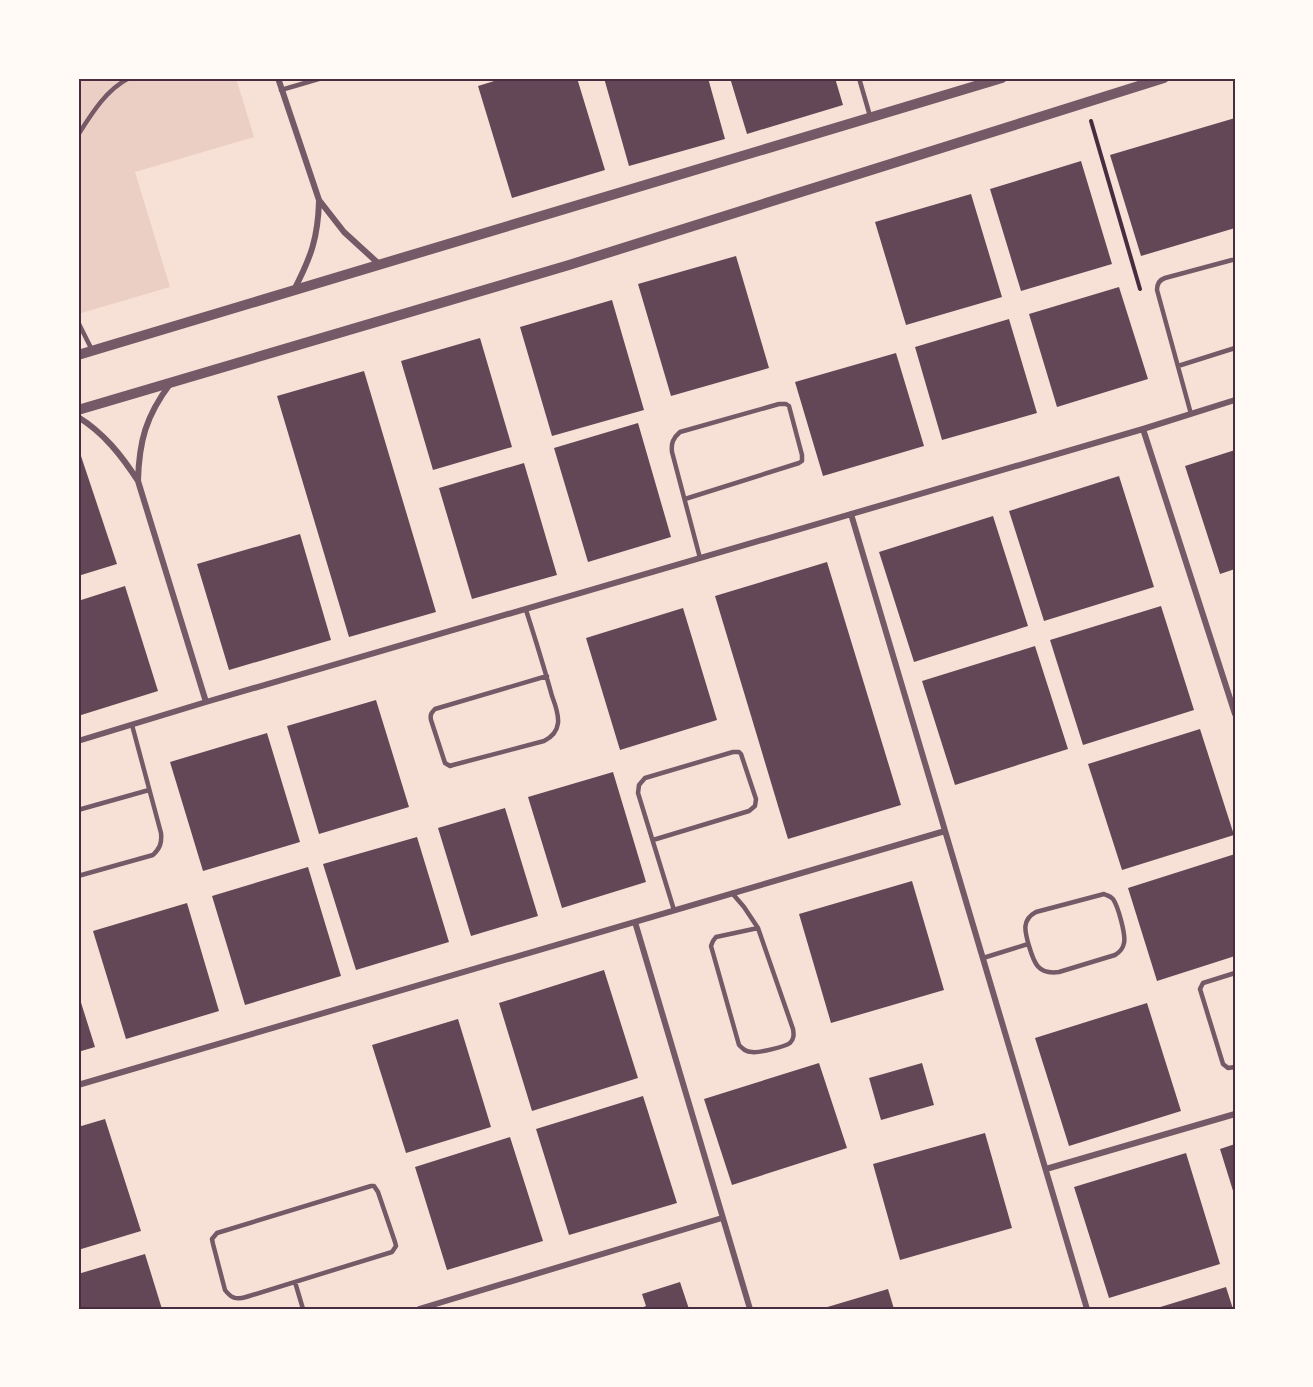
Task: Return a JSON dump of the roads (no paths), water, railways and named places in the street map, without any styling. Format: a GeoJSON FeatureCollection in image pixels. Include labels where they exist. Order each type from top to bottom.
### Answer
{"type":"FeatureCollection","features":[{"type":"Feature","properties":{"kind":"street"},"geometry":{"type":"LineString","coordinates":[[278,78],[319,200],[344,232],[380,265]]}},
{"type":"Feature","properties":{"kind":"street"},"geometry":{"type":"LineString","coordinates":[[78,355],[1002,78]]}},
{"type":"Feature","properties":{"kind":"street"},"geometry":{"type":"LineString","coordinates":[[78,410],[569,265],[1164,78]]}},
{"type":"Feature","properties":{"kind":"street"},"geometry":{"type":"LineString","coordinates":[[294,290],[315,242],[319,200]]}},
{"type":"Feature","properties":{"kind":"street"},"geometry":{"type":"LineString","coordinates":[[138,481],[140,453],[147,425],[157,402],[172,382]]}},
{"type":"Feature","properties":{"kind":"street"},"geometry":{"type":"LineString","coordinates":[[78,741],[1143,429],[1235,400]]}},
{"type":"Feature","properties":{"kind":"street"},"geometry":{"type":"LineString","coordinates":[[78,417],[95,429],[117,451],[138,481],[206,702]]}},
{"type":"Feature","properties":{"kind":"street"},"geometry":{"type":"LineString","coordinates":[[1143,429],[1233,700],[1235,714]]}},
{"type":"Feature","properties":{"kind":"street"},"geometry":{"type":"LineString","coordinates":[[851,514],[1088,1309]]}},
{"type":"Feature","properties":{"kind":"street"},"geometry":{"type":"LineString","coordinates":[[78,1085],[945,831]]}},
{"type":"Feature","properties":{"kind":"street"},"geometry":{"type":"LineString","coordinates":[[635,922],[750,1309]]}},
{"type":"Feature","properties":{"kind":"street"},"geometry":{"type":"LineString","coordinates":[[1046,1169],[1235,1114]]}},
{"type":"Feature","properties":{"kind":"street"},"geometry":{"type":"LineString","coordinates":[[419,1309],[722,1218]]}},
{"type":"Feature","properties":{"kind":"lane"},"geometry":{"type":"LineString","coordinates":[[78,135],[102,100],[121,82],[129,78]]}},
{"type":"Feature","properties":{"kind":"lane"},"geometry":{"type":"LineString","coordinates":[[281,90],[322,78]]}},
{"type":"Feature","properties":{"kind":"lane"},"geometry":{"type":"LineString","coordinates":[[859,78],[871,117]]}},
{"type":"Feature","properties":{"kind":"lane"},"geometry":{"type":"LineString","coordinates":[[1191,414],[1156,290],[1158,282],[1165,278],[1235,260]]}},
{"type":"Feature","properties":{"kind":"lane"},"geometry":{"type":"LineString","coordinates":[[78,322],[92,350]]}},
{"type":"Feature","properties":{"kind":"lane"},"geometry":{"type":"LineString","coordinates":[[1178,366],[1235,348]]}},
{"type":"Feature","properties":{"kind":"lane"},"geometry":{"type":"LineString","coordinates":[[685,499],[800,463],[802,455],[789,406],[779,404],[680,432],[674,438],[671,445],[700,558]]}},
{"type":"Feature","properties":{"kind":"lane"},"geometry":{"type":"LineString","coordinates":[[526,610],[547,676],[558,717],[556,731],[544,741],[453,765],[445,763],[431,720],[431,712],[547,676]]}},
{"type":"Feature","properties":{"kind":"lane"},"geometry":{"type":"LineString","coordinates":[[78,876],[153,855],[162,842],[132,725]]}},
{"type":"Feature","properties":{"kind":"lane"},"geometry":{"type":"LineString","coordinates":[[653,840],[749,811],[755,806],[756,799],[741,754],[733,752],[645,778],[637,789],[674,910]]}},
{"type":"Feature","properties":{"kind":"lane"},"geometry":{"type":"LineString","coordinates":[[78,810],[149,790]]}},
{"type":"Feature","properties":{"kind":"lane"},"geometry":{"type":"LineString","coordinates":[[732,893],[758,928],[794,1029],[792,1040],[784,1046],[749,1052],[739,1045],[711,946],[716,937],[758,928]]}},
{"type":"Feature","properties":{"kind":"lane"},"geometry":{"type":"LineString","coordinates":[[1104,894],[1114,901],[1125,936],[1124,946],[1115,955],[1052,973],[1045,972],[1038,967],[1028,944],[1025,925],[1031,915],[1104,894]]}},
{"type":"Feature","properties":{"kind":"lane"},"geometry":{"type":"LineString","coordinates":[[983,958],[1028,944]]}},
{"type":"Feature","properties":{"kind":"lane"},"geometry":{"type":"LineString","coordinates":[[1235,973],[1203,983],[1200,989],[1223,1064],[1228,1068],[1235,1067]]}},
{"type":"Feature","properties":{"kind":"lane"},"geometry":{"type":"LineString","coordinates":[[371,1186],[377,1189],[395,1242],[394,1249],[389,1253],[295,1282],[239,1299],[228,1295],[213,1244],[214,1235],[371,1186]]}},
{"type":"Feature","properties":{"kind":"lane"},"geometry":{"type":"LineString","coordinates":[[295,1282],[303,1309]]}}]}
